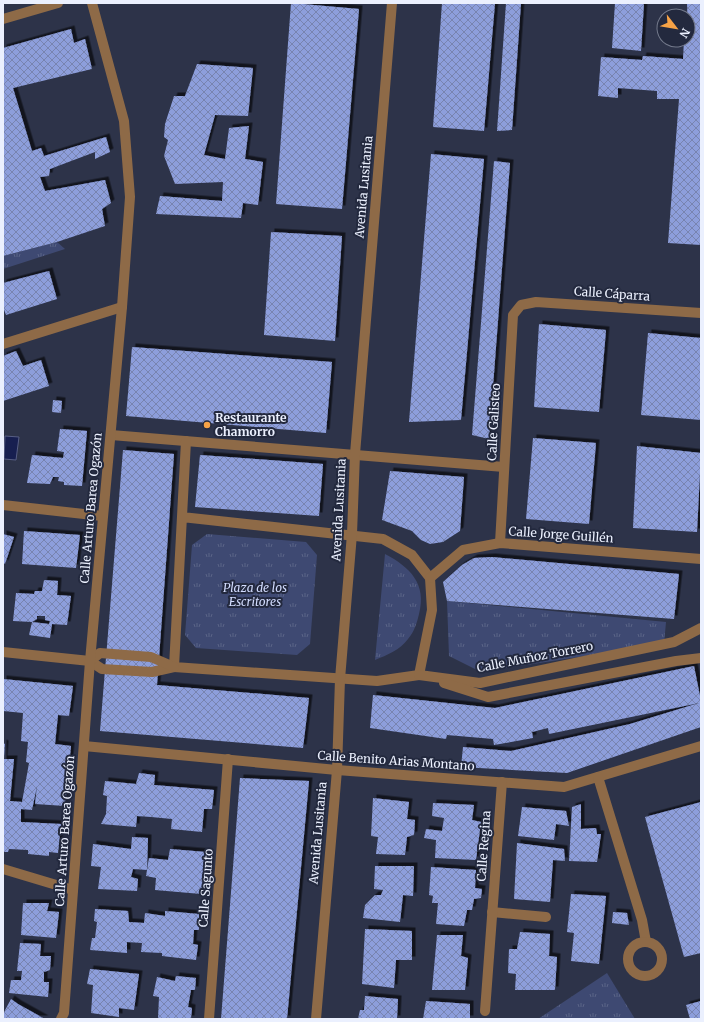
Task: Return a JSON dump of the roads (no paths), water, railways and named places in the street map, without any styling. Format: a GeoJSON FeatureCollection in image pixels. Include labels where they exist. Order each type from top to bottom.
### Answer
{"type":"FeatureCollection","features":[{"type":"Feature","properties":{"kind":"street"},"geometry":{"type":"LineString","coordinates":[[3,19],[58,3]]}},
{"type":"Feature","properties":{"kind":"street","name":"Calle Arturo Barea Ogazón"},"geometry":{"type":"LineString","coordinates":[[61,1019],[64,1013],[90,661],[122,307],[130,197],[124,121],[92,3]]}},
{"type":"Feature","properties":{"kind":"street","name":"Avenida Lusitania"},"geometry":{"type":"LineString","coordinates":[[316,1019],[337,770],[340,679],[352,534],[355,454],[392,3]]}},
{"type":"Feature","properties":{"kind":"street","name":"Calle Cáparra"},"geometry":{"type":"LineString","coordinates":[[521,305],[536,302],[701,313]]}},
{"type":"Feature","properties":{"kind":"street","name":"Calle Galisteo"},"geometry":{"type":"LineString","coordinates":[[500,543],[513,315],[521,305]]}},
{"type":"Feature","properties":{"kind":"street"},"geometry":{"type":"LineString","coordinates":[[3,344],[122,307]]}},
{"type":"Feature","properties":{"kind":"street"},"geometry":{"type":"LineString","coordinates":[[110,435],[504,467]]}},
{"type":"Feature","properties":{"kind":"street"},"geometry":{"type":"LineString","coordinates":[[174,668],[186,441]]}},
{"type":"Feature","properties":{"kind":"street"},"geometry":{"type":"LineString","coordinates":[[3,505],[102,516]]}},
{"type":"Feature","properties":{"kind":"street"},"geometry":{"type":"LineString","coordinates":[[182,517],[352,534],[383,539],[412,555],[430,578],[432,610],[419,675]]}},
{"type":"Feature","properties":{"kind":"street","name":"Calle Jorge Guillén"},"geometry":{"type":"LineString","coordinates":[[430,578],[463,550],[500,543],[701,559]]}},
{"type":"Feature","properties":{"kind":"street","name":"Calle Muñoz Torrero"},"geometry":{"type":"LineString","coordinates":[[419,675],[480,683],[674,642],[701,628]]}},
{"type":"Feature","properties":{"kind":"street"},"geometry":{"type":"LineString","coordinates":[[3,652],[90,661],[102,669],[152,672],[174,668],[377,681],[419,675],[488,698],[676,661],[701,658]]}},
{"type":"Feature","properties":{"kind":"street"},"geometry":{"type":"LineString","coordinates":[[90,661],[100,653],[144,656],[152,657],[174,668]]}},
{"type":"Feature","properties":{"kind":"street","name":"Calle Benito Arias Montano"},"geometry":{"type":"LineString","coordinates":[[84,746],[337,770],[564,787],[701,746]]}},
{"type":"Feature","properties":{"kind":"street","name":"Calle Sagunto"},"geometry":{"type":"LineString","coordinates":[[209,1019],[228,760]]}},
{"type":"Feature","properties":{"kind":"street"},"geometry":{"type":"LineString","coordinates":[[598,777],[642,920],[646,942]]}},
{"type":"Feature","properties":{"kind":"street","name":"Calle Regina"},"geometry":{"type":"LineString","coordinates":[[485,1011],[502,782]]}},
{"type":"Feature","properties":{"kind":"street"},"geometry":{"type":"LineString","coordinates":[[3,869],[74,890]]}},
{"type":"Feature","properties":{"kind":"street"},"geometry":{"type":"LineString","coordinates":[[492,912],[546,917]]}},
{"type":"Feature","properties":{"kind":"place","name":"Restaurante Chamorro"},"geometry":{"type":"Point","coordinates":[207,425]}},
{"type":"Feature","properties":{"kind":"park label","name":"Plaza de los Escritores"},"geometry":{"type":"Point","coordinates":[255,595]}}]}
